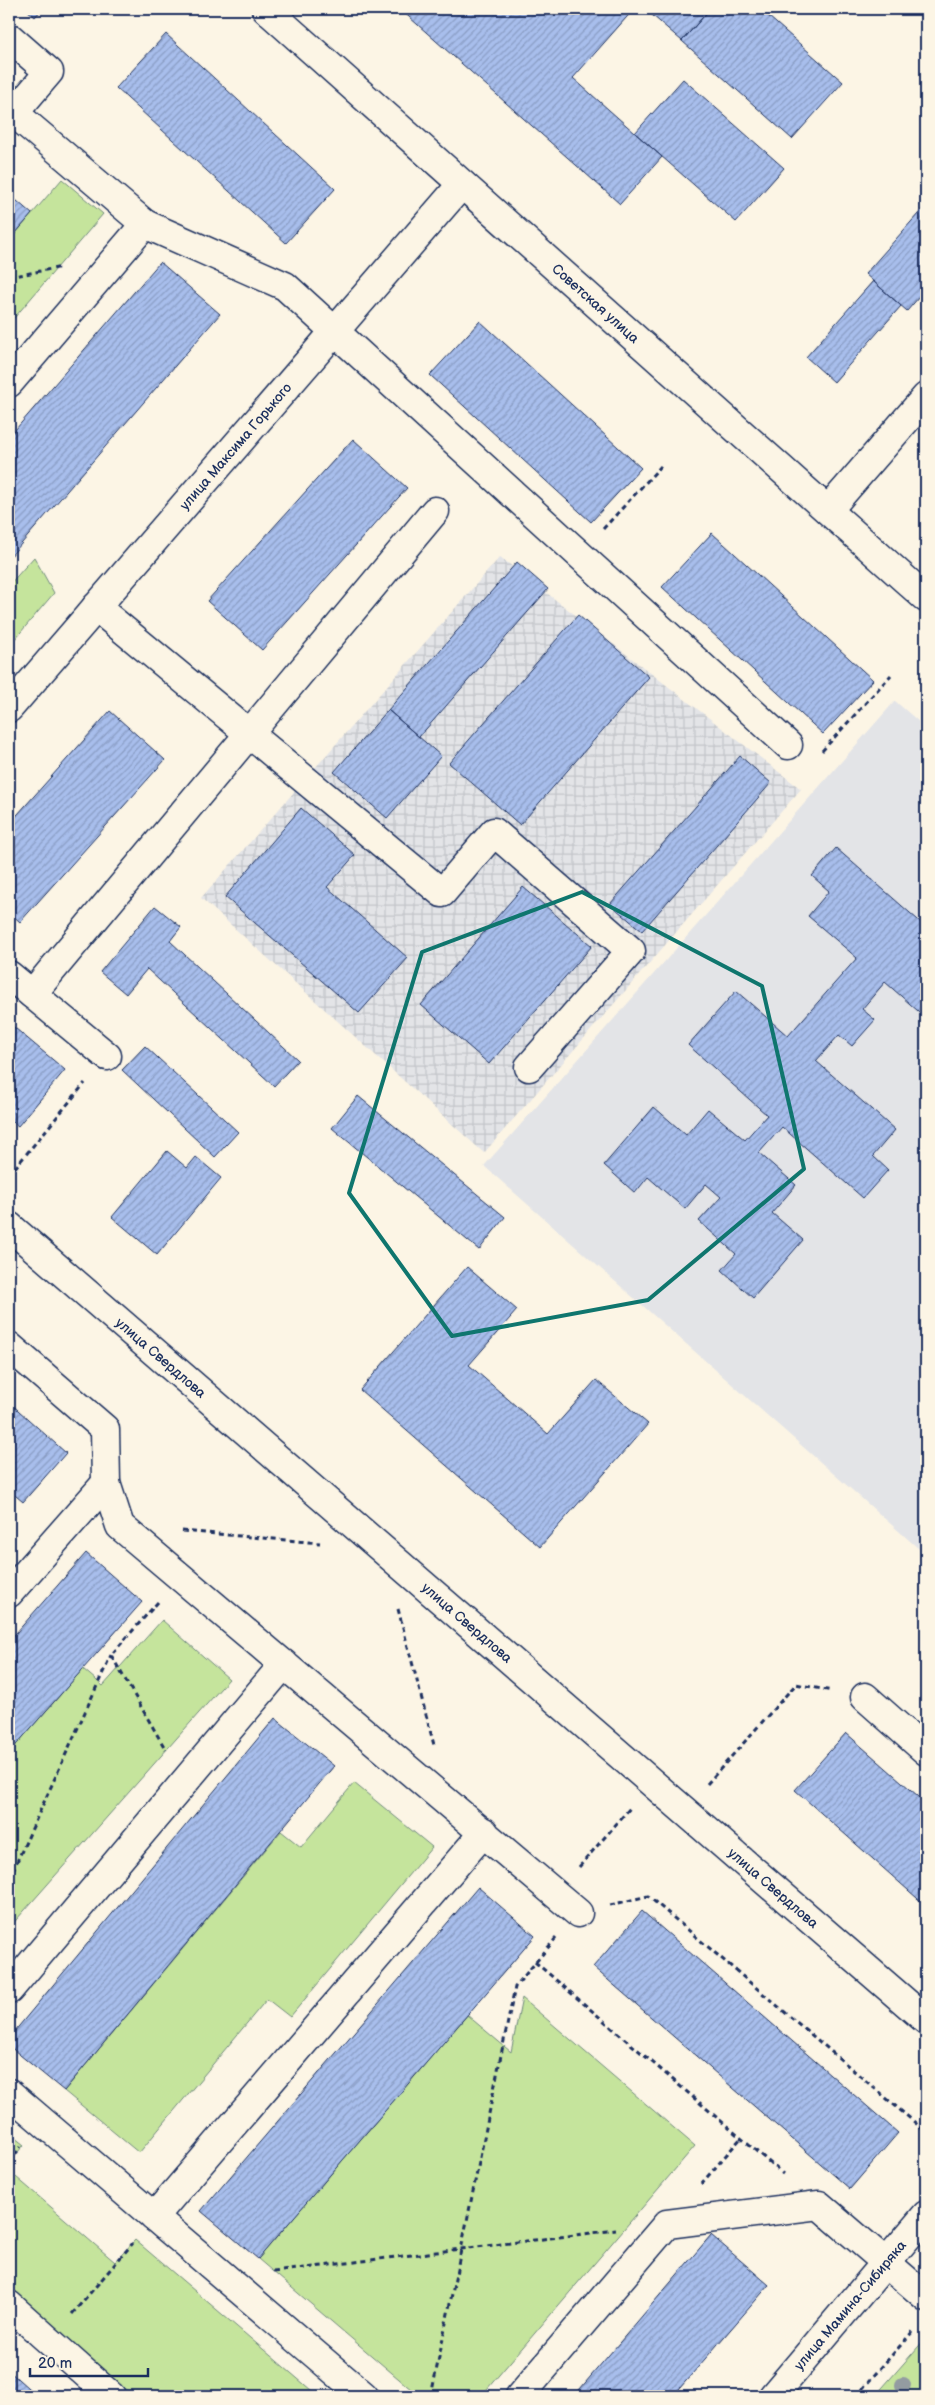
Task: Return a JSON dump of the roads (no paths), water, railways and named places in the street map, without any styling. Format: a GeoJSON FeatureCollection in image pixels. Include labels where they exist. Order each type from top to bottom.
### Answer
{"type":"FeatureCollection","features":[{"type":"Feature","properties":{"kind":"street","name":"Советская улица"},"geometry":{"type":"LineString","coordinates":[[266,9],[926,598]]}},
{"type":"Feature","properties":{"kind":"street"},"geometry":{"type":"LineString","coordinates":[[9,37],[49,72],[14,113],[145,224],[285,286],[788,745]]}},
{"type":"Feature","properties":{"kind":"street","name":"улица Максима Горького"},"geometry":{"type":"LineString","coordinates":[[9,708],[462,184]]}},
{"type":"Feature","properties":{"kind":"street"},"geometry":{"type":"LineString","coordinates":[[9,383],[145,224]]}},
{"type":"Feature","properties":{"kind":"street"},"geometry":{"type":"LineString","coordinates":[[828,510],[926,397]]}},
{"type":"Feature","properties":{"kind":"street"},"geometry":{"type":"LineString","coordinates":[[32,994],[435,511]]}},
{"type":"Feature","properties":{"kind":"street"},"geometry":{"type":"LineString","coordinates":[[96,607],[442,893],[494,832],[631,951],[529,1067]]}},
{"type":"Feature","properties":{"kind":"street"},"geometry":{"type":"LineString","coordinates":[[9,975],[107,1056]]}},
{"type":"Feature","properties":{"kind":"street","name":"улица Свердлова"},"geometry":{"type":"LineString","coordinates":[[9,1226],[926,2020]]}},
{"type":"Feature","properties":{"kind":"street"},"geometry":{"type":"LineString","coordinates":[[9,1346],[105,1429],[106,1483],[120,1526],[578,1913]]}},
{"type":"Feature","properties":{"kind":"street"},"geometry":{"type":"LineString","coordinates":[[9,1593],[106,1483]]}},
{"type":"Feature","properties":{"kind":"street"},"geometry":{"type":"LineString","coordinates":[[9,1990],[284,1664]]}},
{"type":"Feature","properties":{"kind":"street"},"geometry":{"type":"LineString","coordinates":[[865,1697],[926,1751]]}},
{"type":"Feature","properties":{"kind":"street"},"geometry":{"type":"LineString","coordinates":[[154,2217],[484,1832]]}},
{"type":"Feature","properties":{"kind":"street"},"geometry":{"type":"LineString","coordinates":[[9,2093],[364,2396]]}},
{"type":"Feature","properties":{"kind":"street"},"geometry":{"type":"LineString","coordinates":[[520,2396],[667,2224],[819,2205],[926,2297]]}},
{"type":"Feature","properties":{"kind":"street","name":"улица Мамина-Сибиряка"},"geometry":{"type":"LineString","coordinates":[[773,2396],[926,2215]]}},
{"type":"Feature","properties":{"kind":"street"},"geometry":{"type":"LineString","coordinates":[[9,2305],[111,2396]]}}]}
